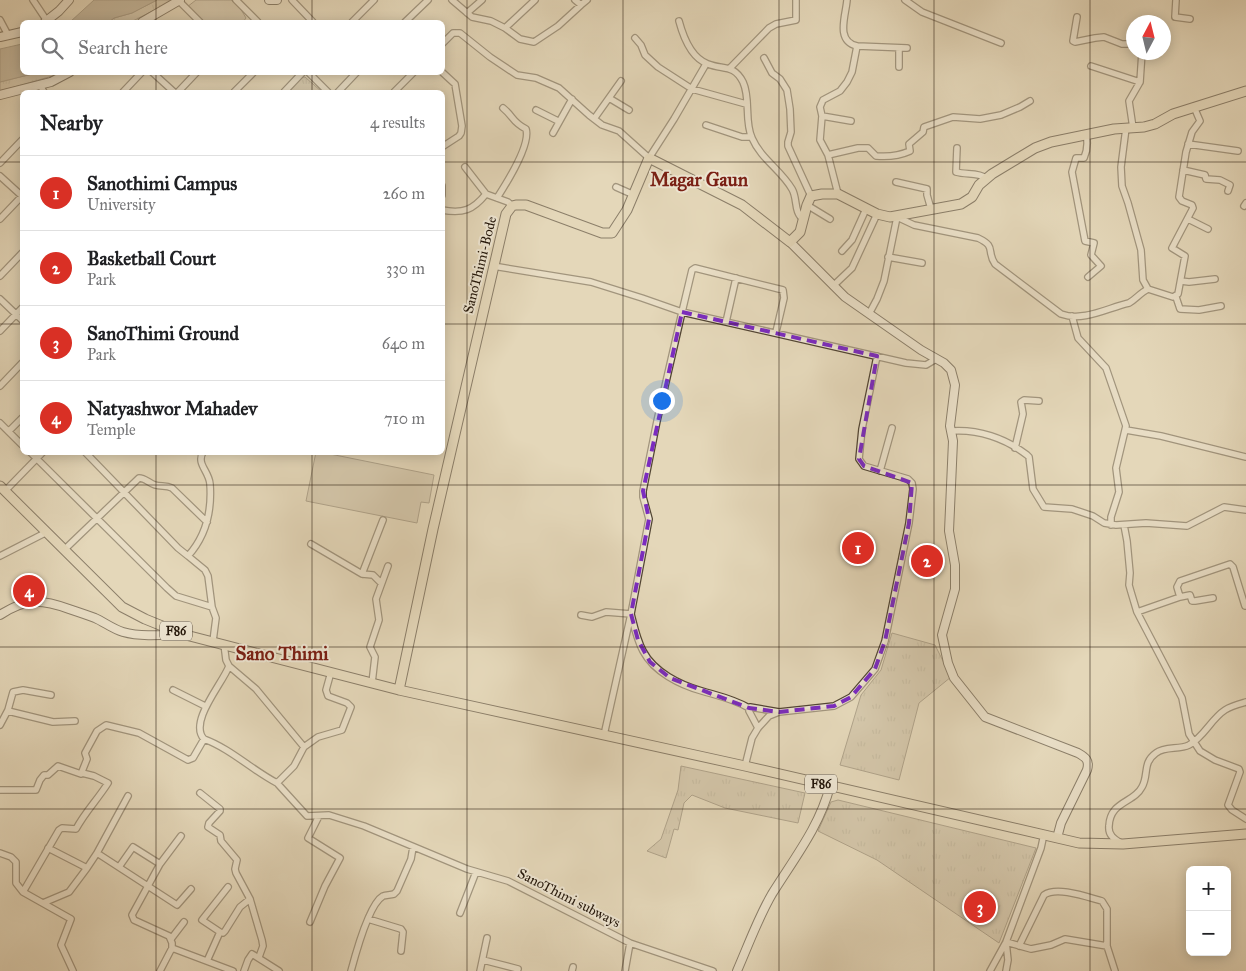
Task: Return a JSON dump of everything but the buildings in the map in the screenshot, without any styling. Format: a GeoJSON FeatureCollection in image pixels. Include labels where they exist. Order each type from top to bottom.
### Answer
{"type":"FeatureCollection","features":[{"type":"Feature","properties":{"kind":"main road"},"geometry":{"type":"LineString","coordinates":[[649,158],[742,205],[790,242],[800,232],[806,205],[811,196],[838,194],[877,214],[890,217],[961,204],[967,200],[986,178],[1035,148],[1051,142],[1086,134],[1144,127],[1155,124],[1173,114],[1246,91]]}},
{"type":"Feature","properties":{"kind":"main road","name":"SanoThimi-Bode"},"geometry":{"type":"LineString","coordinates":[[399,690],[433,529],[506,214],[512,206],[526,206],[608,234],[612,233],[628,210],[649,158]]}},
{"type":"Feature","properties":{"kind":"main road","name":"F86"},"geometry":{"type":"LineString","coordinates":[[3,489],[122,607],[145,619],[182,634],[399,690],[745,766],[1079,843],[1098,845],[1123,844],[1246,834]]}},
{"type":"Feature","properties":{"kind":"street"},"geometry":{"type":"LineString","coordinates":[[33,0],[45,20]]}},
{"type":"Feature","properties":{"kind":"street"},"geometry":{"type":"LineString","coordinates":[[48,20],[69,0]]}},
{"type":"Feature","properties":{"kind":"street"},"geometry":{"type":"LineString","coordinates":[[145,20],[180,0],[194,20]]}},
{"type":"Feature","properties":{"kind":"street"},"geometry":{"type":"LineString","coordinates":[[236,0],[256,20]]}},
{"type":"Feature","properties":{"kind":"street"},"geometry":{"type":"LineString","coordinates":[[269,0],[277,0]]}},
{"type":"Feature","properties":{"kind":"street"},"geometry":{"type":"LineString","coordinates":[[292,0],[311,20]]}},
{"type":"Feature","properties":{"kind":"street"},"geometry":{"type":"LineString","coordinates":[[354,20],[374,0]]}},
{"type":"Feature","properties":{"kind":"street"},"geometry":{"type":"LineString","coordinates":[[407,20],[428,0]]}},
{"type":"Feature","properties":{"kind":"street"},"geometry":{"type":"LineString","coordinates":[[452,0],[472,17],[490,21],[505,28],[520,39],[534,42],[558,26],[587,0]]}},
{"type":"Feature","properties":{"kind":"street"},"geometry":{"type":"LineString","coordinates":[[467,13],[482,0]]}},
{"type":"Feature","properties":{"kind":"street"},"geometry":{"type":"LineString","coordinates":[[505,28],[535,0]]}},
{"type":"Feature","properties":{"kind":"street"},"geometry":{"type":"LineString","coordinates":[[576,0],[581,5]]}},
{"type":"Feature","properties":{"kind":"street"},"geometry":{"type":"LineString","coordinates":[[730,68],[769,28],[776,24],[796,20],[796,0]]}},
{"type":"Feature","properties":{"kind":"street"},"geometry":{"type":"LineString","coordinates":[[847,0],[844,33],[850,45],[907,48]]}},
{"type":"Feature","properties":{"kind":"street"},"geometry":{"type":"LineString","coordinates":[[905,0],[922,12],[1001,43]]}},
{"type":"Feature","properties":{"kind":"street"},"geometry":{"type":"LineString","coordinates":[[1176,0],[1175,17],[1190,19]]}},
{"type":"Feature","properties":{"kind":"street"},"geometry":{"type":"LineString","coordinates":[[247,20],[251,16]]}},
{"type":"Feature","properties":{"kind":"street"},"geometry":{"type":"LineString","coordinates":[[1077,17],[1073,41],[1104,37],[1126,44]]}},
{"type":"Feature","properties":{"kind":"street"},"geometry":{"type":"LineString","coordinates":[[0,20],[4,36],[20,32]]}},
{"type":"Feature","properties":{"kind":"street"},"geometry":{"type":"LineString","coordinates":[[679,21],[685,40],[690,48],[706,64],[730,68],[742,81],[746,92],[748,125],[751,137],[762,156],[790,186],[794,193],[797,213],[804,220]]}},
{"type":"Feature","properties":{"kind":"street"},"geometry":{"type":"LineString","coordinates":[[445,41],[453,33],[460,33],[517,75],[548,82],[559,88],[594,119],[602,125],[619,131],[649,158],[706,64]]}},
{"type":"Feature","properties":{"kind":"street"},"geometry":{"type":"LineString","coordinates":[[635,38],[641,45],[645,55],[658,67],[692,89],[746,104]]}},
{"type":"Feature","properties":{"kind":"street"},"geometry":{"type":"LineString","coordinates":[[838,194],[828,155],[820,140],[822,116],[820,107],[823,100],[840,91],[852,72],[856,46]]}},
{"type":"Feature","properties":{"kind":"street"},"geometry":{"type":"LineString","coordinates":[[898,48],[898,66]]}},
{"type":"Feature","properties":{"kind":"street"},"geometry":{"type":"LineString","coordinates":[[764,58],[772,72],[780,79],[787,90],[791,132],[788,146],[811,196]]}},
{"type":"Feature","properties":{"kind":"street"},"geometry":{"type":"LineString","coordinates":[[1141,60],[1140,82],[1129,101],[1130,128],[1121,166],[1122,186],[1141,250],[1143,280],[1148,289],[1173,298],[1176,297]]}},
{"type":"Feature","properties":{"kind":"street"},"geometry":{"type":"LineString","coordinates":[[1091,66],[1140,82]]}},
{"type":"Feature","properties":{"kind":"street"},"geometry":{"type":"LineString","coordinates":[[42,89],[64,75]]}},
{"type":"Feature","properties":{"kind":"street"},"geometry":{"type":"LineString","coordinates":[[125,90],[139,75]]}},
{"type":"Feature","properties":{"kind":"street"},"geometry":{"type":"LineString","coordinates":[[155,75],[172,90]]}},
{"type":"Feature","properties":{"kind":"street"},"geometry":{"type":"LineString","coordinates":[[180,90],[194,75]]}},
{"type":"Feature","properties":{"kind":"street"},"geometry":{"type":"LineString","coordinates":[[236,90],[251,75]]}},
{"type":"Feature","properties":{"kind":"street"},"geometry":{"type":"LineString","coordinates":[[286,90],[300,75]]}},
{"type":"Feature","properties":{"kind":"street"},"geometry":{"type":"LineString","coordinates":[[311,75],[326,90]]}},
{"type":"Feature","properties":{"kind":"street"},"geometry":{"type":"LineString","coordinates":[[340,90],[354,75]]}},
{"type":"Feature","properties":{"kind":"street"},"geometry":{"type":"LineString","coordinates":[[396,90],[411,75]]}},
{"type":"Feature","properties":{"kind":"street"},"geometry":{"type":"LineString","coordinates":[[445,75],[455,84],[462,126],[459,136],[445,145]]}},
{"type":"Feature","properties":{"kind":"street"},"geometry":{"type":"LineString","coordinates":[[594,119],[621,81]]}},
{"type":"Feature","properties":{"kind":"street"},"geometry":{"type":"LineString","coordinates":[[0,95],[20,92]]}},
{"type":"Feature","properties":{"kind":"street"},"geometry":{"type":"LineString","coordinates":[[609,98],[629,110]]}},
{"type":"Feature","properties":{"kind":"street"},"geometry":{"type":"LineString","coordinates":[[553,133],[572,99]]}},
{"type":"Feature","properties":{"kind":"street"},"geometry":{"type":"LineString","coordinates":[[828,155],[858,148],[868,148],[876,156],[890,157],[902,154],[910,151],[909,144],[923,132],[924,127],[953,117],[980,119],[1001,115],[1030,101]]}},
{"type":"Feature","properties":{"kind":"street"},"geometry":{"type":"LineString","coordinates":[[1194,107],[1200,120],[1192,132],[1188,144],[1179,197],[1180,200],[1192,207],[1188,219],[1172,248],[1185,256],[1176,297],[1180,310],[1199,310],[1221,306]]}},
{"type":"Feature","properties":{"kind":"street"},"geometry":{"type":"LineString","coordinates":[[497,198],[518,162],[528,133],[515,124],[503,108]]}},
{"type":"Feature","properties":{"kind":"street"},"geometry":{"type":"LineString","coordinates":[[536,110],[558,122]]}},
{"type":"Feature","properties":{"kind":"street"},"geometry":{"type":"LineString","coordinates":[[822,116],[852,121]]}},
{"type":"Feature","properties":{"kind":"street"},"geometry":{"type":"LineString","coordinates":[[706,125],[742,137],[751,137]]}},
{"type":"Feature","properties":{"kind":"street"},"geometry":{"type":"LineString","coordinates":[[1086,134],[1087,141],[1084,158],[1076,158],[1072,172],[1085,241],[1094,243],[1092,255],[1101,266],[1088,277]]}},
{"type":"Feature","properties":{"kind":"street"},"geometry":{"type":"LineString","coordinates":[[0,163],[20,142]]}},
{"type":"Feature","properties":{"kind":"street"},"geometry":{"type":"LineString","coordinates":[[1188,144],[1238,151]]}},
{"type":"Feature","properties":{"kind":"street"},"geometry":{"type":"LineString","coordinates":[[956,148],[956,172],[986,178]]}},
{"type":"Feature","properties":{"kind":"street"},"geometry":{"type":"LineString","coordinates":[[465,166],[486,194],[508,202],[512,206]]}},
{"type":"Feature","properties":{"kind":"street"},"geometry":{"type":"LineString","coordinates":[[1183,170],[1205,175],[1206,179],[1225,182],[1230,185],[1228,191]]}},
{"type":"Feature","properties":{"kind":"street"},"geometry":{"type":"LineString","coordinates":[[0,176],[20,194]]}},
{"type":"Feature","properties":{"kind":"street"},"geometry":{"type":"LineString","coordinates":[[896,182],[927,189],[932,209]]}},
{"type":"Feature","properties":{"kind":"street"},"geometry":{"type":"LineString","coordinates":[[616,187],[634,195]]}},
{"type":"Feature","properties":{"kind":"street"},"geometry":{"type":"LineString","coordinates":[[445,210],[454,212],[468,210],[480,202],[486,194]]}},
{"type":"Feature","properties":{"kind":"street"},"geometry":{"type":"LineString","coordinates":[[0,219],[20,198]]}},
{"type":"Feature","properties":{"kind":"street"},"geometry":{"type":"LineString","coordinates":[[806,205],[830,219]]}},
{"type":"Feature","properties":{"kind":"street"},"geometry":{"type":"LineString","coordinates":[[842,251],[852,240],[866,209]]}},
{"type":"Feature","properties":{"kind":"street"},"geometry":{"type":"LineString","coordinates":[[833,286],[852,268],[877,214]]}},
{"type":"Feature","properties":{"kind":"street"},"geometry":{"type":"LineString","coordinates":[[869,314],[882,288],[897,217],[914,225],[985,241],[991,248],[992,260],[995,264],[1061,314],[1085,316],[1129,303],[1148,289]]}},
{"type":"Feature","properties":{"kind":"street"},"geometry":{"type":"LineString","coordinates":[[1188,219],[1208,229]]}},
{"type":"Feature","properties":{"kind":"street"},"geometry":{"type":"LineString","coordinates":[[790,242],[845,297],[936,358],[950,370],[955,384],[950,426],[953,441],[949,531],[955,565],[955,589],[942,635],[948,663],[954,678],[985,717],[1078,753],[1086,758],[1087,770],[1061,823],[1057,838]]}},
{"type":"Feature","properties":{"kind":"street"},"geometry":{"type":"LineString","coordinates":[[0,276],[20,255]]}},
{"type":"Feature","properties":{"kind":"street"},"geometry":{"type":"LineString","coordinates":[[888,257],[922,264]]}},
{"type":"Feature","properties":{"kind":"street"},"geometry":{"type":"LineString","coordinates":[[493,266],[591,282],[682,312],[877,356],[926,365],[936,358]]}},
{"type":"Feature","properties":{"kind":"street"},"geometry":{"type":"LineString","coordinates":[[604,735],[631,614],[648,519],[643,497],[657,421],[692,270],[695,268],[784,291],[776,332]]}},
{"type":"Feature","properties":{"kind":"street"},"geometry":{"type":"LineString","coordinates":[[726,322],[736,278]]}},
{"type":"Feature","properties":{"kind":"street"},"geometry":{"type":"LineString","coordinates":[[1181,281],[1215,279]]}},
{"type":"Feature","properties":{"kind":"street"},"geometry":{"type":"LineString","coordinates":[[0,299],[20,318]]}},
{"type":"Feature","properties":{"kind":"street"},"geometry":{"type":"LineString","coordinates":[[0,331],[20,310]]}},
{"type":"Feature","properties":{"kind":"street"},"geometry":{"type":"LineString","coordinates":[[1072,316],[1078,338],[1106,368],[1126,422],[1126,430],[1116,468],[1119,492],[1111,517],[1111,525]]}},
{"type":"Feature","properties":{"kind":"street"},"geometry":{"type":"LineString","coordinates":[[745,766],[752,738],[769,716],[779,712],[834,706],[851,697],[875,669],[885,641],[909,523],[913,489],[912,483],[908,479],[864,466],[859,459],[862,429],[877,356]]}},
{"type":"Feature","properties":{"kind":"street"},"geometry":{"type":"LineString","coordinates":[[0,386],[20,365]]}},
{"type":"Feature","properties":{"kind":"street"},"geometry":{"type":"LineString","coordinates":[[1014,448],[1023,414],[1021,402],[1024,400],[1038,401]]}},
{"type":"Feature","properties":{"kind":"street"},"geometry":{"type":"LineString","coordinates":[[9,431],[20,420]]}},
{"type":"Feature","properties":{"kind":"street"},"geometry":{"type":"LineString","coordinates":[[0,423],[20,443]]}},
{"type":"Feature","properties":{"kind":"street"},"geometry":{"type":"LineString","coordinates":[[880,471],[892,428]]}},
{"type":"Feature","properties":{"kind":"street"},"geometry":{"type":"LineString","coordinates":[[1126,430],[1161,436],[1246,457]]}},
{"type":"Feature","properties":{"kind":"street"},"geometry":{"type":"LineString","coordinates":[[951,431],[976,432],[990,435],[1029,457],[1033,489],[1044,507],[1083,512],[1111,525],[1146,523],[1186,526],[1224,507],[1246,510]]}},
{"type":"Feature","properties":{"kind":"street"},"geometry":{"type":"LineString","coordinates":[[34,455],[96,519],[176,596],[212,607]]}},
{"type":"Feature","properties":{"kind":"street"},"geometry":{"type":"LineString","coordinates":[[3,489],[40,455]]}},
{"type":"Feature","properties":{"kind":"street"},"geometry":{"type":"LineString","coordinates":[[88,455],[188,556],[205,570],[208,576],[212,607],[216,618],[213,642]]}},
{"type":"Feature","properties":{"kind":"street"},"geometry":{"type":"LineString","coordinates":[[188,556],[204,534],[207,522],[210,484],[207,471],[200,462],[202,455]]}},
{"type":"Feature","properties":{"kind":"street"},"geometry":{"type":"LineString","coordinates":[[64,550],[139,478],[143,478],[156,486],[172,488],[207,522]]}},
{"type":"Feature","properties":{"kind":"street"},"geometry":{"type":"LineString","coordinates":[[362,574],[383,520]]}},
{"type":"Feature","properties":{"kind":"street"},"geometry":{"type":"LineString","coordinates":[[1124,525],[1130,573],[1129,585],[1137,612],[1182,698],[1189,734],[1193,742],[1207,756],[1239,769],[1240,772],[1228,805],[1246,819]]}},
{"type":"Feature","properties":{"kind":"street"},"geometry":{"type":"LineString","coordinates":[[0,556],[45,532]]}},
{"type":"Feature","properties":{"kind":"street"},"geometry":{"type":"LineString","coordinates":[[311,544],[362,574],[373,575],[381,583]]}},
{"type":"Feature","properties":{"kind":"street"},"geometry":{"type":"LineString","coordinates":[[1180,597],[1178,587],[1180,581],[1230,564],[1233,567],[1245,606]]}},
{"type":"Feature","properties":{"kind":"street"},"geometry":{"type":"LineString","coordinates":[[372,683],[375,657],[370,647],[379,620],[376,599],[381,583],[385,579],[388,566]]}},
{"type":"Feature","properties":{"kind":"street"},"geometry":{"type":"LineString","coordinates":[[1137,612],[1190,595],[1192,600],[1195,601],[1213,598]]}},
{"type":"Feature","properties":{"kind":"street"},"geometry":{"type":"LineString","coordinates":[[0,615],[28,602],[40,601],[52,603],[94,618],[123,632],[154,635],[182,634]]}},
{"type":"Feature","properties":{"kind":"street"},"geometry":{"type":"LineString","coordinates":[[581,616],[592,616],[606,612],[631,614]]}},
{"type":"Feature","properties":{"kind":"street"},"geometry":{"type":"LineString","coordinates":[[631,614],[643,653],[659,670],[684,685],[732,699],[749,708],[779,712]]}},
{"type":"Feature","properties":{"kind":"street"},"geometry":{"type":"LineString","coordinates":[[224,644],[226,660],[229,666],[256,689],[304,747]]}},
{"type":"Feature","properties":{"kind":"street"},"geometry":{"type":"LineString","coordinates":[[82,773],[87,759],[85,753],[97,731],[106,725],[138,733],[188,760],[193,758],[204,739],[200,731],[205,706],[221,684],[229,666]]}},
{"type":"Feature","properties":{"kind":"street"},"geometry":{"type":"LineString","coordinates":[[277,783],[294,766],[304,747],[318,737],[342,730],[350,707],[328,696],[326,690],[331,672]]}},
{"type":"Feature","properties":{"kind":"street"},"geometry":{"type":"LineString","coordinates":[[0,725],[8,711],[13,692],[23,690],[51,695]]}},
{"type":"Feature","properties":{"kind":"street"},"geometry":{"type":"LineString","coordinates":[[173,690],[205,706]]}},
{"type":"Feature","properties":{"kind":"street"},"geometry":{"type":"LineString","coordinates":[[1098,845],[1109,832],[1109,822],[1113,812],[1142,787],[1145,768],[1153,756],[1162,750],[1183,747],[1193,742],[1225,710],[1246,702]]}},
{"type":"Feature","properties":{"kind":"street"},"geometry":{"type":"LineString","coordinates":[[749,708],[758,728]]}},
{"type":"Feature","properties":{"kind":"street"},"geometry":{"type":"LineString","coordinates":[[8,711],[53,722],[75,721]]}},
{"type":"Feature","properties":{"kind":"street","name":"SanoThimi subways"},"geometry":{"type":"LineString","coordinates":[[204,739],[226,749],[258,773],[277,783],[304,814],[314,817],[329,815],[338,817],[476,872],[489,874],[508,881],[630,943],[713,971]]}},
{"type":"Feature","properties":{"kind":"street"},"geometry":{"type":"LineString","coordinates":[[0,790],[36,790],[44,774],[48,775],[58,766],[79,774],[94,776],[108,783],[76,829],[60,828],[24,892]]}},
{"type":"Feature","properties":{"kind":"street"},"geometry":{"type":"LineString","coordinates":[[737,971],[763,911],[806,841],[827,797],[830,786]]}},
{"type":"Feature","properties":{"kind":"street"},"geometry":{"type":"LineString","coordinates":[[200,793],[220,808],[220,811],[209,823],[208,828],[220,835],[221,841],[236,857],[234,869],[250,899],[262,940],[263,946],[259,957]]}},
{"type":"Feature","properties":{"kind":"street"},"geometry":{"type":"LineString","coordinates":[[43,903],[67,893],[87,868],[128,796]]}},
{"type":"Feature","properties":{"kind":"street"},"geometry":{"type":"LineString","coordinates":[[310,922],[325,886],[340,858],[308,838],[319,816]]}},
{"type":"Feature","properties":{"kind":"street"},"geometry":{"type":"LineString","coordinates":[[1109,832],[1112,837],[1123,844]]}},
{"type":"Feature","properties":{"kind":"street"},"geometry":{"type":"LineString","coordinates":[[990,971],[1006,942],[1041,848],[1044,834]]}},
{"type":"Feature","properties":{"kind":"street"},"geometry":{"type":"LineString","coordinates":[[160,971],[172,948],[171,939],[169,936],[132,918],[132,916],[147,885],[181,836]]}},
{"type":"Feature","properties":{"kind":"street"},"geometry":{"type":"LineString","coordinates":[[119,867],[133,847],[160,864]]}},
{"type":"Feature","properties":{"kind":"street"},"geometry":{"type":"LineString","coordinates":[[351,971],[368,919],[382,897],[394,894],[397,891],[411,859],[413,847]]}},
{"type":"Feature","properties":{"kind":"street"},"geometry":{"type":"LineString","coordinates":[[48,848],[87,868]]}},
{"type":"Feature","properties":{"kind":"street"},"geometry":{"type":"LineString","coordinates":[[0,853],[11,857],[16,862],[16,884],[24,892],[71,919],[61,945],[73,971]]}},
{"type":"Feature","properties":{"kind":"street"},"geometry":{"type":"LineString","coordinates":[[97,853],[177,905],[191,889]]}},
{"type":"Feature","properties":{"kind":"street"},"geometry":{"type":"LineString","coordinates":[[460,913],[476,872]]}},
{"type":"Feature","properties":{"kind":"street"},"geometry":{"type":"LineString","coordinates":[[228,887],[202,919],[202,922],[223,933],[240,906],[250,899]]}},
{"type":"Feature","properties":{"kind":"street"},"geometry":{"type":"LineString","coordinates":[[1019,946],[1044,895],[1050,891],[1102,901],[1106,909],[1107,946],[1116,971]]}},
{"type":"Feature","properties":{"kind":"street"},"geometry":{"type":"LineString","coordinates":[[368,919],[401,929],[403,932],[401,951]]}},
{"type":"Feature","properties":{"kind":"street"},"geometry":{"type":"LineString","coordinates":[[171,939],[184,922]]}},
{"type":"Feature","properties":{"kind":"street"},"geometry":{"type":"LineString","coordinates":[[207,961],[220,932]]}},
{"type":"Feature","properties":{"kind":"street"},"geometry":{"type":"LineString","coordinates":[[480,971],[487,938]]}},
{"type":"Feature","properties":{"kind":"street"},"geometry":{"type":"LineString","coordinates":[[1006,942],[1031,949],[1051,945],[1065,939],[1107,946]]}},
{"type":"Feature","properties":{"kind":"street"},"geometry":{"type":"LineString","coordinates":[[1006,942],[1007,971]]}},
{"type":"Feature","properties":{"kind":"street"},"geometry":{"type":"LineString","coordinates":[[625,971],[630,943]]}},
{"type":"Feature","properties":{"kind":"street"},"geometry":{"type":"LineString","coordinates":[[172,948],[233,971]]}},
{"type":"Feature","properties":{"kind":"street"},"geometry":{"type":"LineString","coordinates":[[244,971],[252,954],[279,971]]}},
{"type":"Feature","properties":{"kind":"street"},"geometry":{"type":"LineString","coordinates":[[483,960],[518,969],[517,971]]}},
{"type":"Feature","properties":{"kind":"highlighted area"},"geometry":{"type":"Polygon","coordinates":[[[682,312],[877,356],[859,459],[864,466],[912,483],[909,523],[885,641],[875,669],[851,697],[834,706],[779,712],[749,708],[670,678],[650,662],[638,640],[631,614],[649,519],[643,491],[682,312]]]}},
{"type":"Feature","properties":{"kind":"green space"},"geometry":{"type":"Polygon","coordinates":[[[157,0],[174,0],[135,20],[112,20],[132,13],[157,0]]]}},
{"type":"Feature","properties":{"kind":"green space"},"geometry":{"type":"Polygon","coordinates":[[[196,0],[231,0],[239,6],[246,18],[244,20],[200,20],[187,7],[196,0]]]}},
{"type":"Feature","properties":{"kind":"green space"},"geometry":{"type":"Polygon","coordinates":[[[28,75],[56,75],[0,91],[0,82],[28,75]]]}},
{"type":"Feature","properties":{"kind":"green space"},"geometry":{"type":"Polygon","coordinates":[[[302,77],[305,77],[320,90],[290,90],[302,77]]]}},
{"type":"Feature","properties":{"kind":"green space"},"geometry":{"type":"Polygon","coordinates":[[[315,455],[335,455],[434,475],[429,503],[421,502],[417,523],[306,501],[315,455]]]}},
{"type":"Feature","properties":{"kind":"green space"},"geometry":{"type":"Polygon","coordinates":[[[915,553],[941,555],[939,569],[914,566],[915,553]]]}},
{"type":"Feature","properties":{"kind":"green space"},"geometry":{"type":"Polygon","coordinates":[[[892,633],[935,645],[951,677],[919,703],[899,780],[840,765],[861,695],[881,670],[892,633]]]}},
{"type":"Feature","properties":{"kind":"green space"},"geometry":{"type":"Polygon","coordinates":[[[681,766],[805,793],[798,823],[725,808],[692,795],[684,803],[678,830],[674,829],[666,858],[647,851],[661,839],[678,790],[681,766]]]}},
{"type":"Feature","properties":{"kind":"green space"},"geometry":{"type":"Polygon","coordinates":[[[838,800],[1036,848],[999,943],[877,860],[818,831],[831,802],[838,800]]]}},
{"type":"Feature","properties":{"kind":"shaded area"},"geometry":{"type":"Polygon","coordinates":[[[94,0],[157,0],[132,13],[112,20],[72,20],[94,0]]]}},
{"type":"Feature","properties":{"kind":"shaded area"},"geometry":{"type":"Polygon","coordinates":[[[20,44],[20,75],[28,75],[0,82],[0,49],[20,44]]]}},
{"type":"Feature","properties":{"kind":"place","name":"Sanothimi Campus"},"geometry":{"type":"Point","coordinates":[858,548]}},
{"type":"Feature","properties":{"kind":"place","name":"Basketball Court"},"geometry":{"type":"Point","coordinates":[927,561]}},
{"type":"Feature","properties":{"kind":"place","name":"Natyashwor Mahadev"},"geometry":{"type":"Point","coordinates":[29,591]}},
{"type":"Feature","properties":{"kind":"place","name":"SanoThimi Ground"},"geometry":{"type":"Point","coordinates":[980,907]}},
{"type":"Feature","properties":{"kind":"district","name":"Magar Gaun"},"geometry":{"type":"Point","coordinates":[699,179]}},
{"type":"Feature","properties":{"kind":"district","name":"Sano Thimi"},"geometry":{"type":"Point","coordinates":[282,653]}}]}
